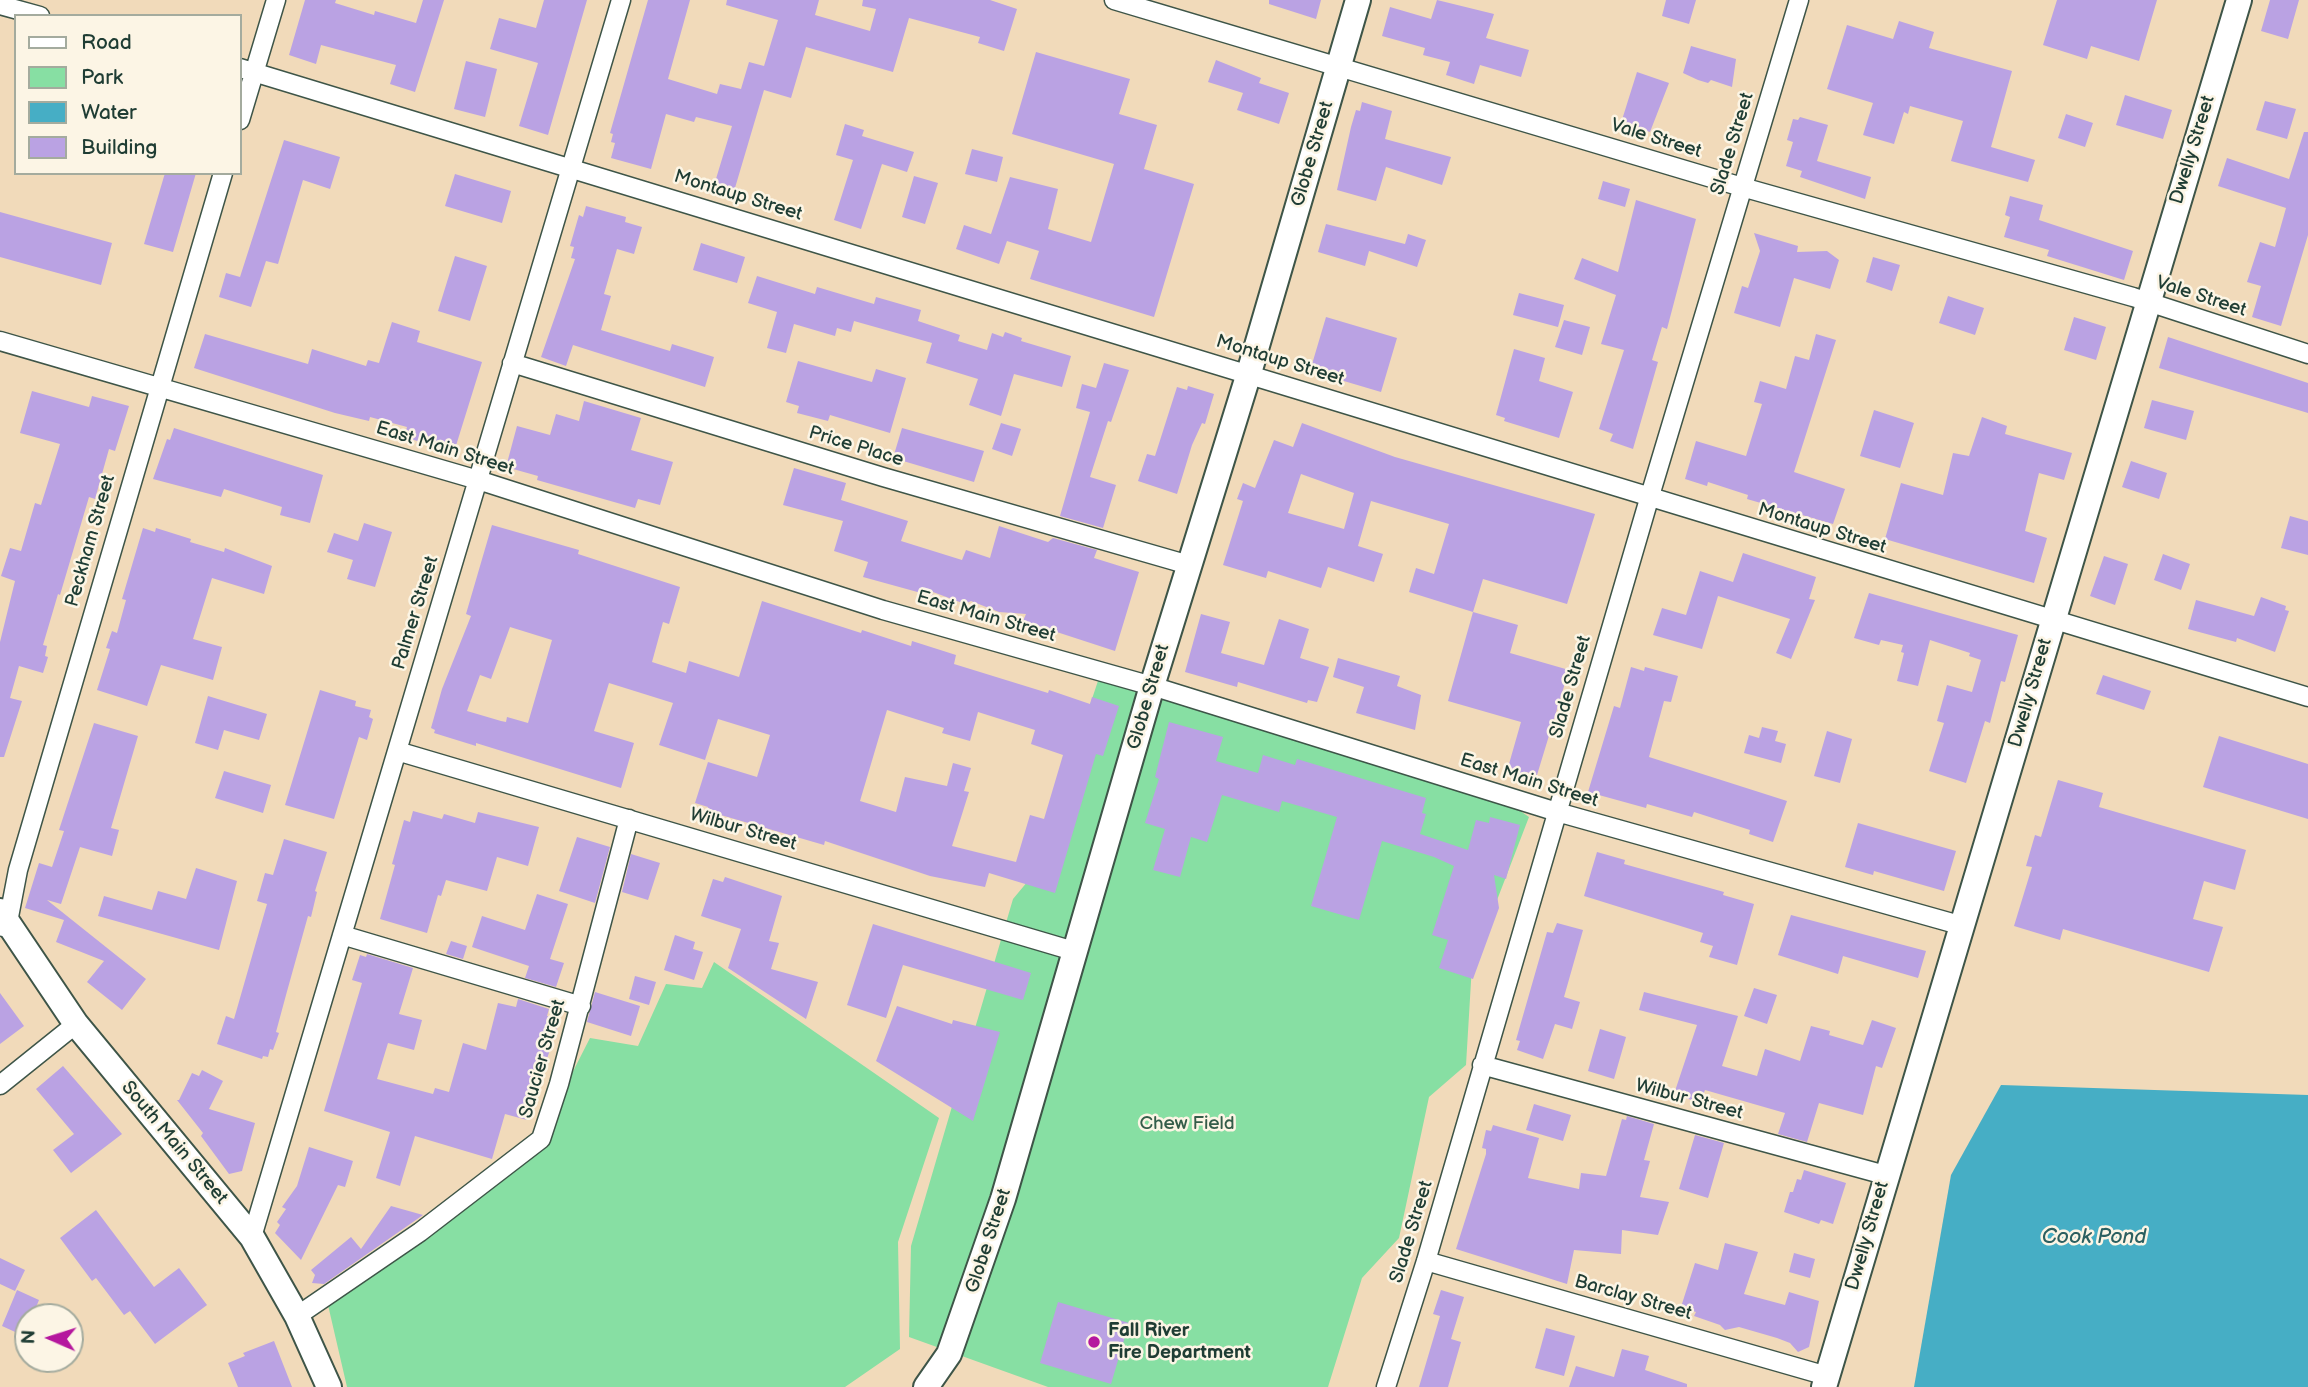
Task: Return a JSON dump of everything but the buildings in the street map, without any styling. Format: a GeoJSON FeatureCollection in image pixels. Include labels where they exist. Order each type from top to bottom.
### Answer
{"type":"FeatureCollection","features":[{"type":"Feature","properties":{"kind":"main road","name":"Globe Street"},"geometry":{"type":"LineString","coordinates":[[926,1387],[949,1354],[1003,1199],[1077,952],[1152,686],[1249,373],[1358,0]]}},
{"type":"Feature","properties":{"kind":"main road","name":"Dwelly Street"},"geometry":{"type":"LineString","coordinates":[[1826,1381],[1885,1175],[1963,926],[2239,0]]}},
{"type":"Feature","properties":{"kind":"main road","name":"South Main Street"},"geometry":{"type":"LineString","coordinates":[[3,921],[76,1024],[252,1237],[296,1316],[330,1387]]}},
{"type":"Feature","properties":{"kind":"street"},"geometry":{"type":"LineString","coordinates":[[242,105],[247,69],[276,0]]}},
{"type":"Feature","properties":{"kind":"street","name":"Palmer Street"},"geometry":{"type":"LineString","coordinates":[[252,1237],[621,0]]}},
{"type":"Feature","properties":{"kind":"street","name":"Vale Street"},"geometry":{"type":"LineString","coordinates":[[1114,0],[1742,187],[2147,302],[2308,354]]}},
{"type":"Feature","properties":{"kind":"street","name":"Slade Street"},"geometry":{"type":"LineString","coordinates":[[1386,1387],[1426,1261],[1649,499],[1799,0]]}},
{"type":"Feature","properties":{"kind":"street"},"geometry":{"type":"LineString","coordinates":[[0,5],[33,14]]}},
{"type":"Feature","properties":{"kind":"street","name":"Montaup Street"},"geometry":{"type":"LineString","coordinates":[[247,69],[1249,373],[1649,499],[2307,694]]}},
{"type":"Feature","properties":{"kind":"street","name":"Peckham Street"},"geometry":{"type":"LineString","coordinates":[[3,921],[222,175]]}},
{"type":"Feature","properties":{"kind":"street","name":"East Main Street"},"geometry":{"type":"LineString","coordinates":[[0,341],[478,480],[871,606],[1152,686],[1557,812],[1963,926]]}},
{"type":"Feature","properties":{"kind":"street","name":"Price Place"},"geometry":{"type":"LineString","coordinates":[[512,363],[846,466],[1189,565]]}},
{"type":"Feature","properties":{"kind":"street","name":"Wilbur Street"},"geometry":{"type":"LineString","coordinates":[[397,751],[1077,952]]}},
{"type":"Feature","properties":{"kind":"street","name":"Saucier Street"},"geometry":{"type":"LineString","coordinates":[[296,1316],[420,1232],[541,1139],[581,1006],[629,819]]}},
{"type":"Feature","properties":{"kind":"street"},"geometry":{"type":"LineString","coordinates":[[342,935],[581,1006]]}},
{"type":"Feature","properties":{"kind":"street"},"geometry":{"type":"LineString","coordinates":[[0,1086],[76,1024]]}},
{"type":"Feature","properties":{"kind":"street","name":"Wilbur Street"},"geometry":{"type":"LineString","coordinates":[[1482,1065],[1885,1175]]}},
{"type":"Feature","properties":{"kind":"street","name":"Barclay Street"},"geometry":{"type":"LineString","coordinates":[[1426,1261],[1826,1381]]}},
{"type":"Feature","properties":{"kind":"green space","name":"Chew Field"},"geometry":{"type":"Polygon","coordinates":[[[1102,669],[1490,790],[1529,817],[1472,965],[1466,1065],[1429,1097],[1399,1238],[1362,1278],[1328,1387],[1048,1387],[909,1337],[911,1246],[1013,899],[1033,875],[1102,669]]]}},
{"type":"Feature","properties":{"kind":"green space"},"geometry":{"type":"Polygon","coordinates":[[[714,962],[939,1118],[898,1242],[900,1349],[845,1387],[347,1387],[328,1305],[537,1142],[590,1038],[638,1046],[666,984],[702,988],[714,962]]]}},
{"type":"Feature","properties":{"kind":"water","name":"Cook Pond"},"geometry":{"type":"Polygon","coordinates":[[[2001,1085],[2308,1095],[2308,1387],[1914,1387],[1951,1175],[2001,1085]]]}},
{"type":"Feature","properties":{"kind":"place","name":"Fall River Fire Department"},"geometry":{"type":"Point","coordinates":[1094,1342]}}]}
